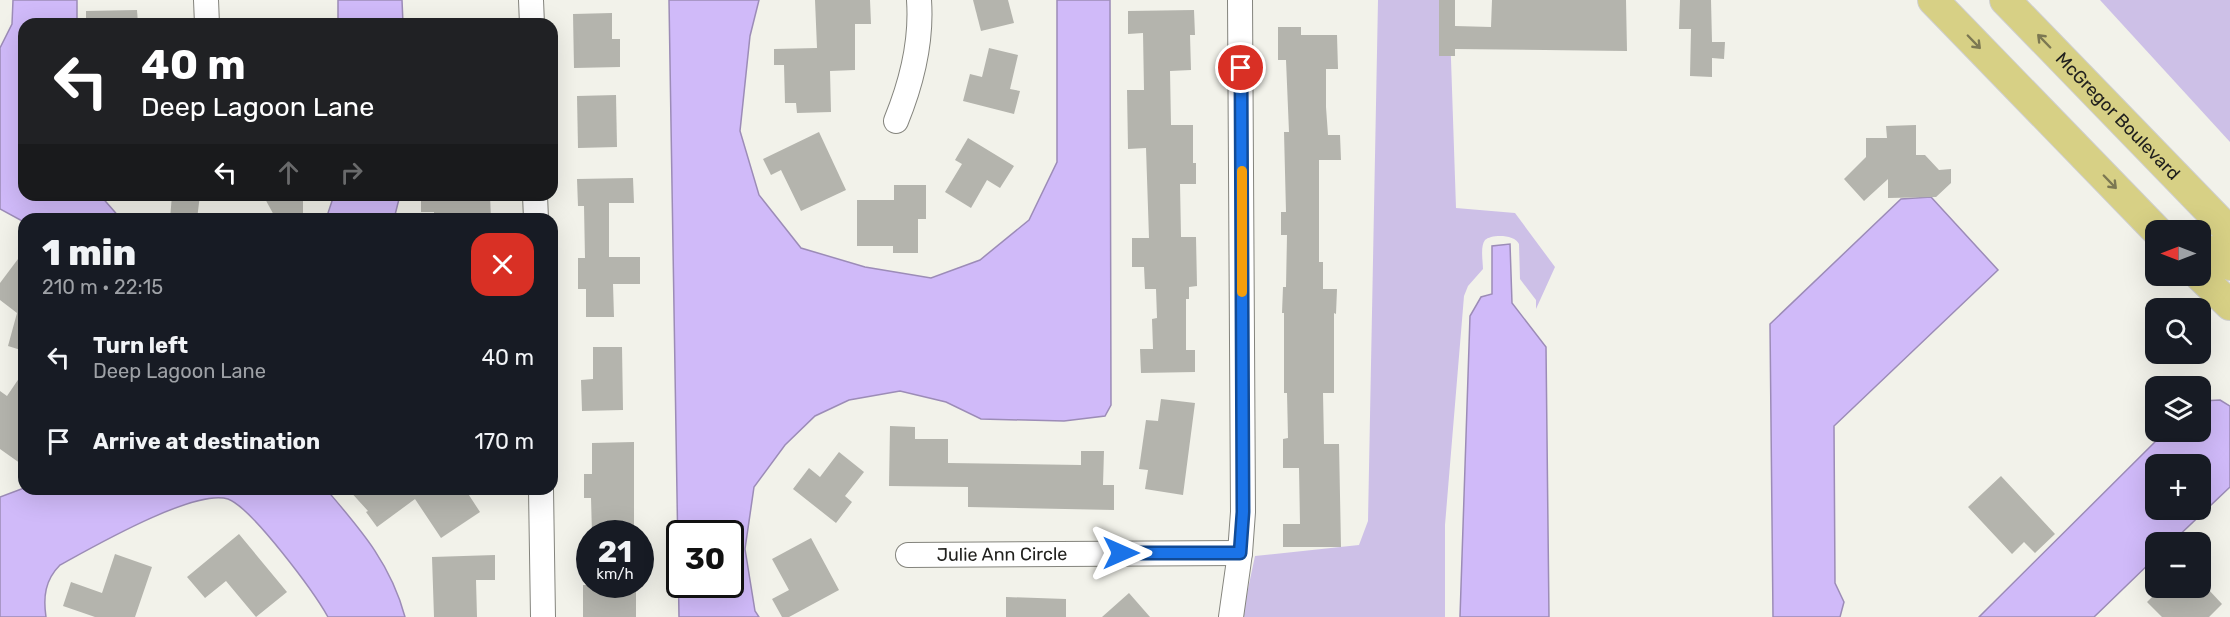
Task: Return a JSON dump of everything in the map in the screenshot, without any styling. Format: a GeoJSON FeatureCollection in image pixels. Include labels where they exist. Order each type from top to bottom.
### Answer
{"type":"FeatureCollection","features":[{"type":"Feature","properties":{"kind":"main road"},"geometry":{"type":"LineString","coordinates":[[1934,0],[2146,220]]}},
{"type":"Feature","properties":{"kind":"main road","name":"McGregor Boulevard"},"geometry":{"type":"LineString","coordinates":[[2005,0],[2230,232]]}},
{"type":"Feature","properties":{"kind":"main road"},"geometry":{"type":"LineString","coordinates":[[2211,251],[2215,251],[2230,265]]}},
{"type":"Feature","properties":{"kind":"main road"},"geometry":{"type":"LineString","coordinates":[[2210,286],[2230,305]]}},
{"type":"Feature","properties":{"kind":"street"},"geometry":{"type":"LineString","coordinates":[[206,0],[207,18]]}},
{"type":"Feature","properties":{"kind":"street"},"geometry":{"type":"LineString","coordinates":[[531,0],[532,18]]}},
{"type":"Feature","properties":{"kind":"street"},"geometry":{"type":"LineString","coordinates":[[896,121],[911,79],[915,59],[920,18],[919,0]]}},
{"type":"Feature","properties":{"kind":"street"},"geometry":{"type":"LineString","coordinates":[[1231,617],[1243,512],[1240,0]]}},
{"type":"Feature","properties":{"kind":"street"},"geometry":{"type":"LineString","coordinates":[[541,495],[543,617]]}},
{"type":"Feature","properties":{"kind":"street","name":"Julie Ann Circle"},"geometry":{"type":"LineString","coordinates":[[908,555],[1240,553]]}},
{"type":"Feature","properties":{"kind":"shaded area"},"geometry":{"type":"Polygon","coordinates":[[[13,0],[77,0],[77,18],[18,18],[18,201],[105,201],[116,213],[18,213],[18,219],[0,209],[0,48],[12,24],[13,0]]]}},
{"type":"Feature","properties":{"kind":"shaded area"},"geometry":{"type":"Polygon","coordinates":[[[338,0],[402,0],[403,18],[338,18],[338,0]]]}},
{"type":"Feature","properties":{"kind":"shaded area"},"geometry":{"type":"Polygon","coordinates":[[[669,0],[759,0],[750,36],[740,131],[759,195],[801,248],[865,267],[931,278],[980,260],[1029,220],[1057,162],[1057,0],[1110,0],[1111,405],[1105,416],[1064,421],[981,419],[946,402],[900,391],[849,400],[815,416],[785,445],[754,487],[745,549],[755,611],[759,617],[679,617],[679,598],[744,598],[744,520],[677,520],[669,0]]]}},
{"type":"Feature","properties":{"kind":"shaded area"},"geometry":{"type":"Polygon","coordinates":[[[1378,0],[1449,0],[1456,208],[1515,213],[1555,267],[1536,309],[1536,300],[1520,279],[1517,241],[1508,237],[1488,238],[1483,246],[1483,269],[1468,286],[1464,296],[1445,525],[1445,617],[1242,617],[1255,556],[1359,545],[1368,521],[1378,0]]]}},
{"type":"Feature","properties":{"kind":"shaded area"},"geometry":{"type":"Polygon","coordinates":[[[2100,0],[2230,0],[2230,142],[2100,0]]]}},
{"type":"Feature","properties":{"kind":"shaded area"},"geometry":{"type":"Polygon","coordinates":[[[1931,197],[1998,270],[1834,426],[1835,583],[1844,602],[1840,617],[1773,617],[1770,324],[1901,199],[1931,197]]]}},
{"type":"Feature","properties":{"kind":"shaded area"},"geometry":{"type":"Polygon","coordinates":[[[332,201],[398,201],[396,213],[328,213],[332,201]]]}},
{"type":"Feature","properties":{"kind":"shaded area"},"geometry":{"type":"Polygon","coordinates":[[[1510,244],[1512,303],[1546,347],[1549,617],[1460,617],[1470,316],[1481,297],[1492,294],[1492,246],[1510,244]]]}},
{"type":"Feature","properties":{"kind":"shaded area"},"geometry":{"type":"Polygon","coordinates":[[[2211,400],[2220,400],[2230,406],[2230,487],[2211,505],[2211,454],[2145,454],[2145,520],[2195,520],[2183,532],[2145,532],[2145,568],[2094,617],[1979,617],[2155,442],[2211,442],[2211,400]]]}},
{"type":"Feature","properties":{"kind":"shaded area"},"geometry":{"type":"Polygon","coordinates":[[[18,490],[18,495],[331,495],[363,534],[383,564],[392,580],[405,617],[328,617],[297,571],[252,518],[228,499],[213,498],[192,502],[143,522],[60,565],[46,589],[46,617],[0,617],[0,497],[18,490]]]}},
{"type":"Feature","properties":{"kind":"building"},"geometry":{"type":"Polygon","coordinates":[[[815,0],[870,0],[871,24],[855,24],[855,70],[830,71],[831,112],[797,113],[796,103],[785,103],[784,65],[774,65],[774,49],[817,48],[815,0]]]}},
{"type":"Feature","properties":{"kind":"building"},"geometry":{"type":"Polygon","coordinates":[[[973,0],[1008,0],[1014,23],[981,31],[973,0]]]}},
{"type":"Feature","properties":{"kind":"building"},"geometry":{"type":"Polygon","coordinates":[[[1439,0],[1455,0],[1455,26],[1491,27],[1492,0],[1626,0],[1627,51],[1455,49],[1455,56],[1439,56],[1439,0]]]}},
{"type":"Feature","properties":{"kind":"building"},"geometry":{"type":"Polygon","coordinates":[[[1680,0],[1711,0],[1712,42],[1725,42],[1724,59],[1712,58],[1712,77],[1690,76],[1691,29],[1679,29],[1680,0]]]}},
{"type":"Feature","properties":{"kind":"building"},"geometry":{"type":"Polygon","coordinates":[[[137,10],[138,18],[86,18],[86,11],[137,10]]]}},
{"type":"Feature","properties":{"kind":"building"},"geometry":{"type":"Polygon","coordinates":[[[1194,10],[1195,35],[1190,35],[1191,70],[1170,71],[1171,125],[1193,125],[1193,163],[1196,163],[1196,184],[1180,184],[1181,237],[1196,237],[1197,286],[1189,287],[1189,299],[1186,299],[1186,350],[1195,350],[1195,372],[1141,373],[1140,349],[1153,349],[1152,319],[1157,318],[1156,289],[1145,289],[1144,267],[1132,267],[1132,238],[1149,238],[1146,148],[1128,149],[1127,90],[1144,90],[1143,33],[1128,34],[1128,11],[1194,10]]]}},
{"type":"Feature","properties":{"kind":"building"},"geometry":{"type":"Polygon","coordinates":[[[612,13],[612,39],[620,39],[620,67],[574,68],[573,14],[612,13]]]}},
{"type":"Feature","properties":{"kind":"building"},"geometry":{"type":"Polygon","coordinates":[[[1278,27],[1301,27],[1301,35],[1337,35],[1338,69],[1326,69],[1326,107],[1328,135],[1340,135],[1341,160],[1319,160],[1319,262],[1323,262],[1323,289],[1337,289],[1336,314],[1334,313],[1334,393],[1323,393],[1324,444],[1339,444],[1341,547],[1283,547],[1283,524],[1300,524],[1299,468],[1283,468],[1283,439],[1288,438],[1287,393],[1284,393],[1284,313],[1282,313],[1283,287],[1286,287],[1287,235],[1281,235],[1281,212],[1286,212],[1284,132],[1289,132],[1286,60],[1278,60],[1278,27]]]}},
{"type":"Feature","properties":{"kind":"building"},"geometry":{"type":"Polygon","coordinates":[[[989,48],[1018,55],[1010,89],[1020,91],[1014,114],[963,101],[970,74],[982,77],[989,48]]]}},
{"type":"Feature","properties":{"kind":"building"},"geometry":{"type":"Polygon","coordinates":[[[616,95],[617,147],[578,148],[577,96],[616,95]]]}},
{"type":"Feature","properties":{"kind":"building"},"geometry":{"type":"Polygon","coordinates":[[[1916,125],[1916,155],[1925,155],[1939,170],[1951,169],[1951,183],[1936,197],[1888,198],[1888,179],[1864,201],[1844,179],[1866,157],[1866,138],[1887,138],[1886,126],[1916,125]]]}},
{"type":"Feature","properties":{"kind":"building"},"geometry":{"type":"Polygon","coordinates":[[[819,132],[846,190],[801,211],[781,170],[771,175],[763,159],[819,132]]]}},
{"type":"Feature","properties":{"kind":"building"},"geometry":{"type":"Polygon","coordinates":[[[968,138],[1014,166],[1000,188],[987,180],[971,208],[945,192],[962,164],[955,160],[968,138]]]}},
{"type":"Feature","properties":{"kind":"building"},"geometry":{"type":"Polygon","coordinates":[[[633,178],[634,203],[609,203],[609,257],[640,257],[640,284],[613,284],[614,317],[586,317],[586,289],[578,289],[578,258],[585,258],[584,206],[578,206],[577,179],[633,178]]]}},
{"type":"Feature","properties":{"kind":"building"},"geometry":{"type":"Polygon","coordinates":[[[894,185],[926,185],[926,219],[918,219],[918,253],[893,253],[893,246],[857,246],[857,200],[894,200],[894,185]]]}},
{"type":"Feature","properties":{"kind":"building"},"geometry":{"type":"Polygon","coordinates":[[[172,201],[199,201],[198,213],[170,213],[172,201]]]}},
{"type":"Feature","properties":{"kind":"building"},"geometry":{"type":"Polygon","coordinates":[[[266,201],[303,201],[303,213],[273,213],[266,201]]]}},
{"type":"Feature","properties":{"kind":"building"},"geometry":{"type":"Polygon","coordinates":[[[421,201],[490,201],[491,213],[421,212],[421,201]]]}},
{"type":"Feature","properties":{"kind":"building"},"geometry":{"type":"Polygon","coordinates":[[[18,259],[18,349],[8,346],[17,313],[0,300],[0,283],[18,259]]]}},
{"type":"Feature","properties":{"kind":"building"},"geometry":{"type":"Polygon","coordinates":[[[593,347],[622,347],[623,410],[582,411],[581,380],[593,379],[593,347]]]}},
{"type":"Feature","properties":{"kind":"building"},"geometry":{"type":"Polygon","coordinates":[[[18,380],[18,462],[0,449],[0,391],[7,396],[18,380]]]}},
{"type":"Feature","properties":{"kind":"building"},"geometry":{"type":"Polygon","coordinates":[[[1161,399],[1195,403],[1183,495],[1145,489],[1148,470],[1139,469],[1146,420],[1158,421],[1161,399]]]}},
{"type":"Feature","properties":{"kind":"building"},"geometry":{"type":"Polygon","coordinates":[[[890,426],[915,427],[915,439],[948,439],[948,463],[1081,465],[1081,451],[1104,451],[1103,485],[1114,485],[1114,510],[968,507],[968,487],[889,486],[890,426]]]}},
{"type":"Feature","properties":{"kind":"building"},"geometry":{"type":"Polygon","coordinates":[[[634,442],[634,520],[592,520],[591,498],[584,498],[584,474],[592,474],[592,443],[634,442]]]}},
{"type":"Feature","properties":{"kind":"building"},"geometry":{"type":"Polygon","coordinates":[[[839,452],[864,472],[845,496],[852,502],[836,523],[793,489],[809,468],[820,477],[839,452]]]}},
{"type":"Feature","properties":{"kind":"building"},"geometry":{"type":"Polygon","coordinates":[[[2001,476],[2055,534],[2035,553],[2024,542],[2012,554],[1968,507],[2001,476]]]}},
{"type":"Feature","properties":{"kind":"building"},"geometry":{"type":"Polygon","coordinates":[[[353,495],[469,495],[480,512],[441,538],[415,499],[377,527],[366,512],[368,511],[353,495]]]}},
{"type":"Feature","properties":{"kind":"building"},"geometry":{"type":"Polygon","coordinates":[[[239,534],[287,592],[256,617],[226,581],[205,598],[187,577],[239,534]]]}},
{"type":"Feature","properties":{"kind":"building"},"geometry":{"type":"Polygon","coordinates":[[[811,538],[839,590],[789,617],[782,617],[772,599],[789,590],[772,559],[811,538]]]}},
{"type":"Feature","properties":{"kind":"building"},"geometry":{"type":"Polygon","coordinates":[[[115,554],[152,567],[135,617],[95,617],[63,606],[71,582],[102,593],[115,554]]]}},
{"type":"Feature","properties":{"kind":"building"},"geometry":{"type":"Polygon","coordinates":[[[495,555],[495,580],[476,580],[477,617],[434,617],[432,557],[495,555]]]}},
{"type":"Feature","properties":{"kind":"building"},"geometry":{"type":"Polygon","coordinates":[[[2211,592],[2222,604],[2209,617],[2162,617],[2147,602],[2151,598],[2211,598],[2211,592]]]}},
{"type":"Feature","properties":{"kind":"building"},"geometry":{"type":"Polygon","coordinates":[[[1129,593],[1150,617],[1102,617],[1129,593]]]}},
{"type":"Feature","properties":{"kind":"building"},"geometry":{"type":"Polygon","coordinates":[[[1006,597],[1066,599],[1066,617],[1006,617],[1006,597]]]}},
{"type":"Feature","properties":{"kind":"building"},"geometry":{"type":"Polygon","coordinates":[[[583,598],[636,598],[636,617],[583,617],[583,598]]]}},
{"type":"Feature","properties":{"kind":"slow traffic"},"geometry":{"type":"LineString","coordinates":[[1242,171],[1242,292]]}},
{"type":"Feature","properties":{"kind":"route"},"geometry":{"type":"LineString","coordinates":[[1121,553],[1240,553],[1243,512],[1241,68]]}}]}
